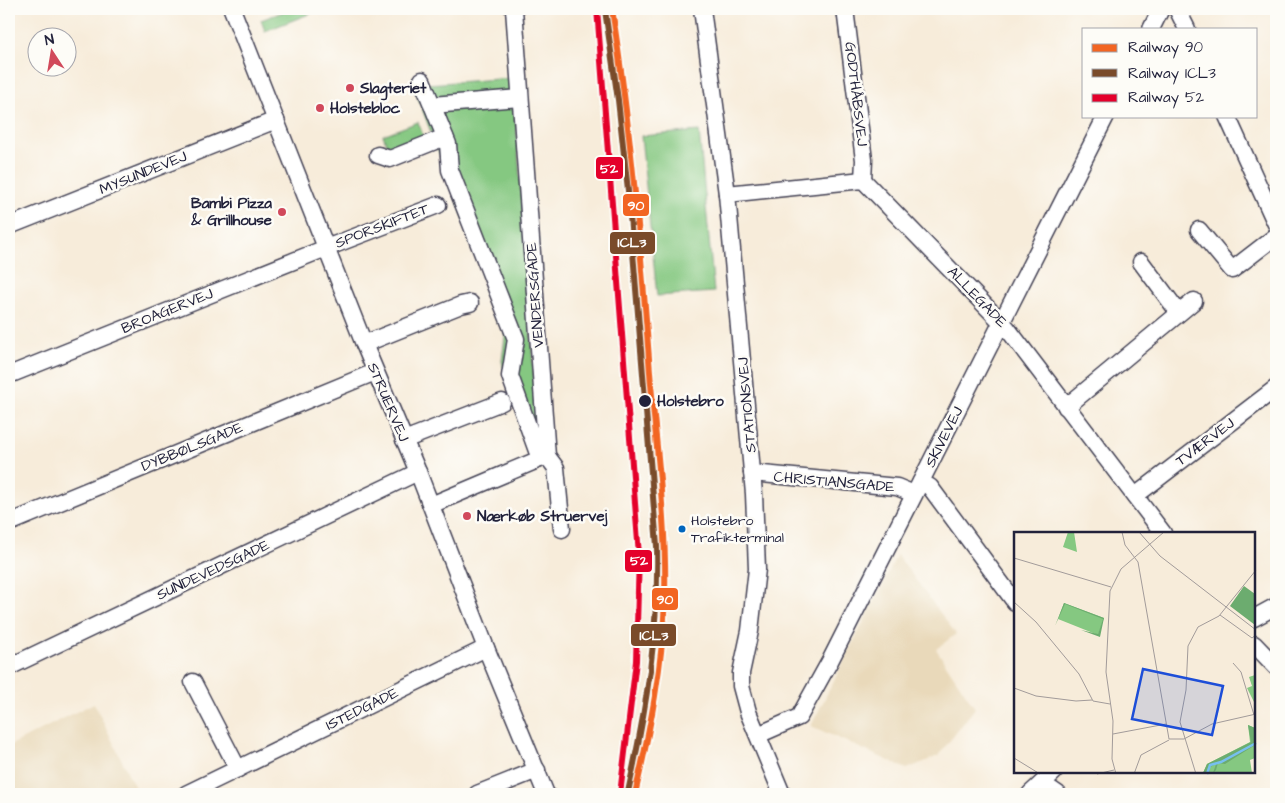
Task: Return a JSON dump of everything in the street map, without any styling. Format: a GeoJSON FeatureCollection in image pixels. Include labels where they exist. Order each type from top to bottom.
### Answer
{"type":"FeatureCollection","features":[{"type":"Feature","properties":{"kind":"street","name":"STRUERVEJ"},"geometry":{"type":"LineString","coordinates":[[232,9],[375,372],[418,472],[486,648],[546,794]]}},
{"type":"Feature","properties":{"kind":"street","name":"VENDERSGADE"},"geometry":{"type":"LineString","coordinates":[[514,9],[544,457]]}},
{"type":"Feature","properties":{"kind":"street","name":"STATIONSVEJ"},"geometry":{"type":"LineString","coordinates":[[702,9],[727,194],[752,473],[757,569],[750,631],[741,673],[742,694],[782,794]]}},
{"type":"Feature","properties":{"kind":"street","name":"GODTHÅBSVEJ"},"geometry":{"type":"LineString","coordinates":[[845,9],[864,160],[862,180]]}},
{"type":"Feature","properties":{"kind":"street"},"geometry":{"type":"LineString","coordinates":[[1152,28],[1161,9]]}},
{"type":"Feature","properties":{"kind":"street"},"geometry":{"type":"LineString","coordinates":[[1177,9],[1186,28]]}},
{"type":"Feature","properties":{"kind":"street"},"geometry":{"type":"LineString","coordinates":[[422,80],[448,144],[450,170],[516,338],[510,376],[544,457],[556,468],[562,529]]}},
{"type":"Feature","properties":{"kind":"street"},"geometry":{"type":"LineString","coordinates":[[432,105],[520,98]]}},
{"type":"Feature","properties":{"kind":"street","name":"SKIVEVEJ"},"geometry":{"type":"LineString","coordinates":[[758,735],[799,717],[830,661],[1105,118]]}},
{"type":"Feature","properties":{"kind":"street"},"geometry":{"type":"LineString","coordinates":[[1228,118],[1276,224]]}},
{"type":"Feature","properties":{"kind":"street","name":"MYSUNDEVEJ"},"geometry":{"type":"LineString","coordinates":[[9,226],[276,120]]}},
{"type":"Feature","properties":{"kind":"street"},"geometry":{"type":"LineString","coordinates":[[378,155],[390,159],[445,137]]}},
{"type":"Feature","properties":{"kind":"street"},"geometry":{"type":"LineString","coordinates":[[727,194],[862,180]]}},
{"type":"Feature","properties":{"kind":"street","name":"ALLEGADE"},"geometry":{"type":"LineString","coordinates":[[862,180],[1002,322],[1162,532]]}},
{"type":"Feature","properties":{"kind":"street","name":"SPORSKIFTET"},"geometry":{"type":"LineString","coordinates":[[326,248],[438,205]]}},
{"type":"Feature","properties":{"kind":"street"},"geometry":{"type":"LineString","coordinates":[[1200,230],[1232,270],[1276,236]]}},
{"type":"Feature","properties":{"kind":"street","name":"BROAGERVEJ"},"geometry":{"type":"LineString","coordinates":[[9,375],[326,248]]}},
{"type":"Feature","properties":{"kind":"street"},"geometry":{"type":"LineString","coordinates":[[1141,262],[1179,313]]}},
{"type":"Feature","properties":{"kind":"street"},"geometry":{"type":"LineString","coordinates":[[1066,407],[1194,302]]}},
{"type":"Feature","properties":{"kind":"street"},"geometry":{"type":"LineString","coordinates":[[364,344],[470,303]]}},
{"type":"Feature","properties":{"kind":"street","name":"DYBBØLSGADE"},"geometry":{"type":"LineString","coordinates":[[9,523],[375,372]]}},
{"type":"Feature","properties":{"kind":"street","name":"TVÆRVEJ"},"geometry":{"type":"LineString","coordinates":[[1134,496],[1276,388]]}},
{"type":"Feature","properties":{"kind":"street"},"geometry":{"type":"LineString","coordinates":[[404,440],[502,402]]}},
{"type":"Feature","properties":{"kind":"street"},"geometry":{"type":"LineString","coordinates":[[431,505],[544,457]]}},
{"type":"Feature","properties":{"kind":"street","name":"SUNDEVEDSGADE"},"geometry":{"type":"LineString","coordinates":[[9,668],[418,472]]}},
{"type":"Feature","properties":{"kind":"street","name":"CHRISTIANSGADE"},"geometry":{"type":"LineString","coordinates":[[752,473],[918,488]]}},
{"type":"Feature","properties":{"kind":"street"},"geometry":{"type":"LineString","coordinates":[[918,488],[930,487],[1014,601]]}},
{"type":"Feature","properties":{"kind":"street"},"geometry":{"type":"LineString","coordinates":[[1255,617],[1276,606]]}},
{"type":"Feature","properties":{"kind":"street"},"geometry":{"type":"LineString","coordinates":[[1255,645],[1276,667]]}},
{"type":"Feature","properties":{"kind":"street","name":"ISTEDGADE"},"geometry":{"type":"LineString","coordinates":[[186,794],[486,648]]}},
{"type":"Feature","properties":{"kind":"street"},"geometry":{"type":"LineString","coordinates":[[193,682],[238,769]]}},
{"type":"Feature","properties":{"kind":"street"},"geometry":{"type":"LineString","coordinates":[[477,794],[536,770]]}},
{"type":"Feature","properties":{"kind":"street"},"geometry":{"type":"LineString","coordinates":[[1036,789],[1053,773]]}},
{"type":"Feature","properties":{"kind":"street"},"geometry":{"type":"LineString","coordinates":[[1036,789],[1058,794]]}},
{"type":"Feature","properties":{"kind":"shaded area"},"geometry":{"type":"Polygon","coordinates":[[[897,555],[956,634],[936,649],[975,708],[938,756],[907,769],[811,726],[897,555]]]}},
{"type":"Feature","properties":{"kind":"shaded area"},"geometry":{"type":"Polygon","coordinates":[[[94,703],[138,794],[9,794],[9,746],[94,703]]]}},
{"type":"Feature","properties":{"kind":"green space"},"geometry":{"type":"Polygon","coordinates":[[[291,9],[322,9],[265,31],[261,20],[291,9]]]}},
{"type":"Feature","properties":{"kind":"green space"},"geometry":{"type":"Polygon","coordinates":[[[513,78],[538,438],[505,375],[502,361],[506,329],[413,85],[513,78]]]}},
{"type":"Feature","properties":{"kind":"green space"},"geometry":{"type":"Polygon","coordinates":[[[418,122],[424,138],[389,151],[383,135],[418,122]]]}},
{"type":"Feature","properties":{"kind":"green space"},"geometry":{"type":"Polygon","coordinates":[[[699,131],[714,292],[657,296],[641,136],[699,131]]]}},
{"type":"Feature","properties":{"kind":"rail line","name":"52"},"geometry":{"type":"LineString","coordinates":[[597,9],[639,555],[636,661],[620,794]]}},
{"type":"Feature","properties":{"kind":"rail line","name":"90"},"geometry":{"type":"LineString","coordinates":[[612,9],[635,191],[660,485],[665,570],[664,623],[659,672],[651,721],[635,794]]}},
{"type":"Feature","properties":{"kind":"rail line","name":"ICL3"},"geometry":{"type":"LineString","coordinates":[[605,10],[618,100],[628,191],[657,546],[656,608],[650,670],[646,701],[628,792]]}},
{"type":"Feature","properties":{"kind":"place","name":"Slagteriet"},"geometry":{"type":"Point","coordinates":[350,88]}},
{"type":"Feature","properties":{"kind":"place","name":"Holstebloc"},"geometry":{"type":"Point","coordinates":[320,108]}},
{"type":"Feature","properties":{"kind":"place","name":"Bambi Pizza & Grillhouse"},"geometry":{"type":"Point","coordinates":[282,212]}},
{"type":"Feature","properties":{"kind":"place","name":"Holstebro"},"geometry":{"type":"Point","coordinates":[645,401]}},
{"type":"Feature","properties":{"kind":"place","name":"Nærkøb Struervej"},"geometry":{"type":"Point","coordinates":[467,516]}},
{"type":"Feature","properties":{"kind":"place","name":"Holstebro Trafikterminal"},"geometry":{"type":"Point","coordinates":[682,529]}}]}
